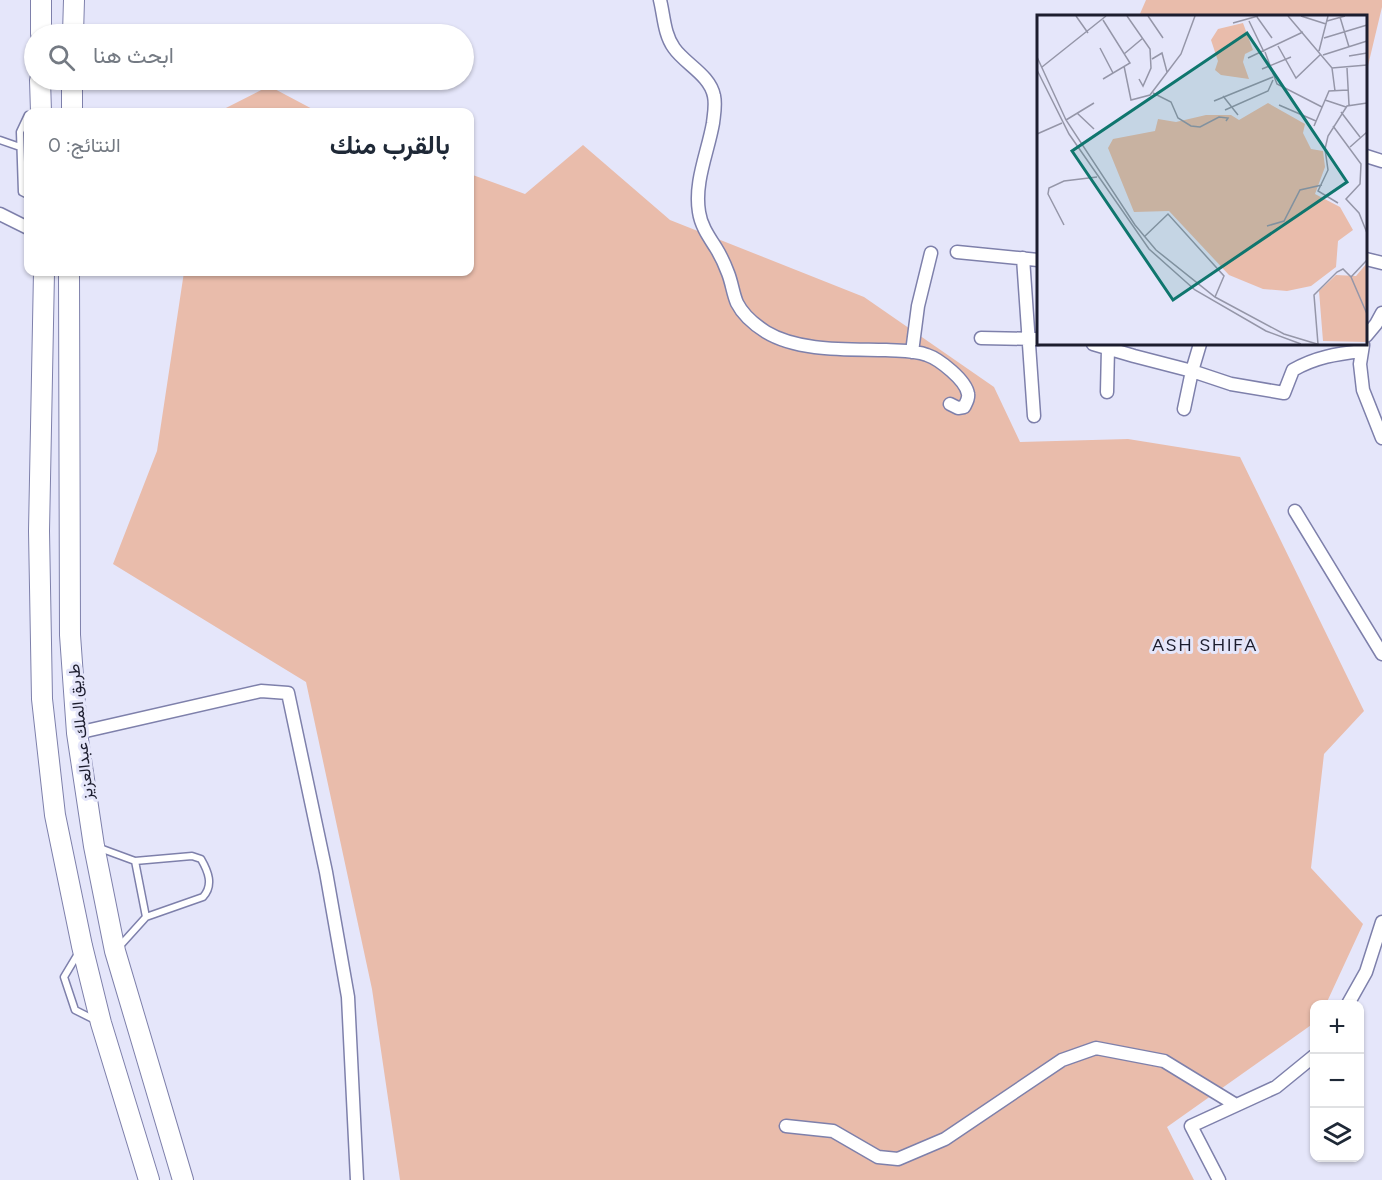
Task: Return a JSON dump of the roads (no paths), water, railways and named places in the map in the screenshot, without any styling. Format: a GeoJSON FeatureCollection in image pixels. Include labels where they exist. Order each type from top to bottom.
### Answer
{"type":"FeatureCollection","features":[{"type":"Feature","properties":{"kind":"highway"},"geometry":{"type":"LineString","coordinates":[[41,0],[41,24]]}},
{"type":"Feature","properties":{"kind":"highway"},"geometry":{"type":"LineString","coordinates":[[73,24],[74,0]]}},
{"type":"Feature","properties":{"kind":"highway"},"geometry":{"type":"LineString","coordinates":[[72,90],[72,108]]}},
{"type":"Feature","properties":{"kind":"highway","name":"طريق الملك عبدالعزيز"},"geometry":{"type":"LineString","coordinates":[[44,276],[39,531],[42,699],[56,815],[82,946],[101,1023],[149,1180]]}},
{"type":"Feature","properties":{"kind":"highway","name":"طريق الملك عبدالعزيز"},"geometry":{"type":"LineString","coordinates":[[69,276],[70,635],[77,733],[94,846],[116,951],[183,1180]]}},
{"type":"Feature","properties":{"kind":"street"},"geometry":{"type":"LineString","coordinates":[[660,0],[666,31],[673,46],[706,80],[714,97],[711,132],[699,181],[698,210],[701,222],[724,264],[738,305],[755,324],[783,340],[818,347],[912,352],[927,355],[940,362],[958,378],[969,394],[964,407],[958,408],[950,404]]}},
{"type":"Feature","properties":{"kind":"street"},"geometry":{"type":"LineString","coordinates":[[1367,156],[1382,160]]}},
{"type":"Feature","properties":{"kind":"street"},"geometry":{"type":"LineString","coordinates":[[0,214],[24,226]]}},
{"type":"Feature","properties":{"kind":"street"},"geometry":{"type":"LineString","coordinates":[[957,252],[1037,260]]}},
{"type":"Feature","properties":{"kind":"street"},"geometry":{"type":"LineString","coordinates":[[912,352],[918,306],[932,253]]}},
{"type":"Feature","properties":{"kind":"street"},"geometry":{"type":"LineString","coordinates":[[1023,258],[1034,339],[1034,416]]}},
{"type":"Feature","properties":{"kind":"street"},"geometry":{"type":"LineString","coordinates":[[1367,259],[1382,263]]}},
{"type":"Feature","properties":{"kind":"street"},"geometry":{"type":"LineString","coordinates":[[1367,334],[1382,313]]}},
{"type":"Feature","properties":{"kind":"street"},"geometry":{"type":"LineString","coordinates":[[981,338],[1034,339]]}},
{"type":"Feature","properties":{"kind":"street"},"geometry":{"type":"LineString","coordinates":[[1097,345],[1231,384],[1284,393],[1293,369],[1332,354],[1363,347],[1360,364],[1363,390],[1382,438]]}},
{"type":"Feature","properties":{"kind":"street"},"geometry":{"type":"LineString","coordinates":[[1184,409],[1200,345]]}},
{"type":"Feature","properties":{"kind":"street"},"geometry":{"type":"LineString","coordinates":[[1107,393],[1108,348]]}},
{"type":"Feature","properties":{"kind":"street"},"geometry":{"type":"LineString","coordinates":[[1294,511],[1382,654]]}},
{"type":"Feature","properties":{"kind":"street"},"geometry":{"type":"LineString","coordinates":[[77,733],[261,691],[288,693],[326,872],[348,997],[357,1180]]}},
{"type":"Feature","properties":{"kind":"street"},"geometry":{"type":"LineString","coordinates":[[1351,1000],[1366,972],[1382,922]]}},
{"type":"Feature","properties":{"kind":"street"},"geometry":{"type":"LineString","coordinates":[[786,1126],[833,1131],[878,1157],[898,1159],[945,1139],[1062,1060],[1096,1048],[1164,1061],[1236,1105]]}},
{"type":"Feature","properties":{"kind":"street"},"geometry":{"type":"LineString","coordinates":[[1219,1180],[1191,1126],[1276,1087],[1310,1059]]}},
{"type":"Feature","properties":{"kind":"lane"},"geometry":{"type":"LineString","coordinates":[[24,124],[20,132],[22,192],[24,193]]}},
{"type":"Feature","properties":{"kind":"lane"},"geometry":{"type":"LineString","coordinates":[[0,140],[20,147]]}},
{"type":"Feature","properties":{"kind":"lane"},"geometry":{"type":"LineString","coordinates":[[94,846],[135,861],[192,856],[201,859],[210,883],[204,897],[146,917],[116,951]]}},
{"type":"Feature","properties":{"kind":"lane"},"geometry":{"type":"LineString","coordinates":[[135,861],[146,917]]}},
{"type":"Feature","properties":{"kind":"district","name":"ASH SHIFA"},"geometry":{"type":"Point","coordinates":[1205,645]}}]}
